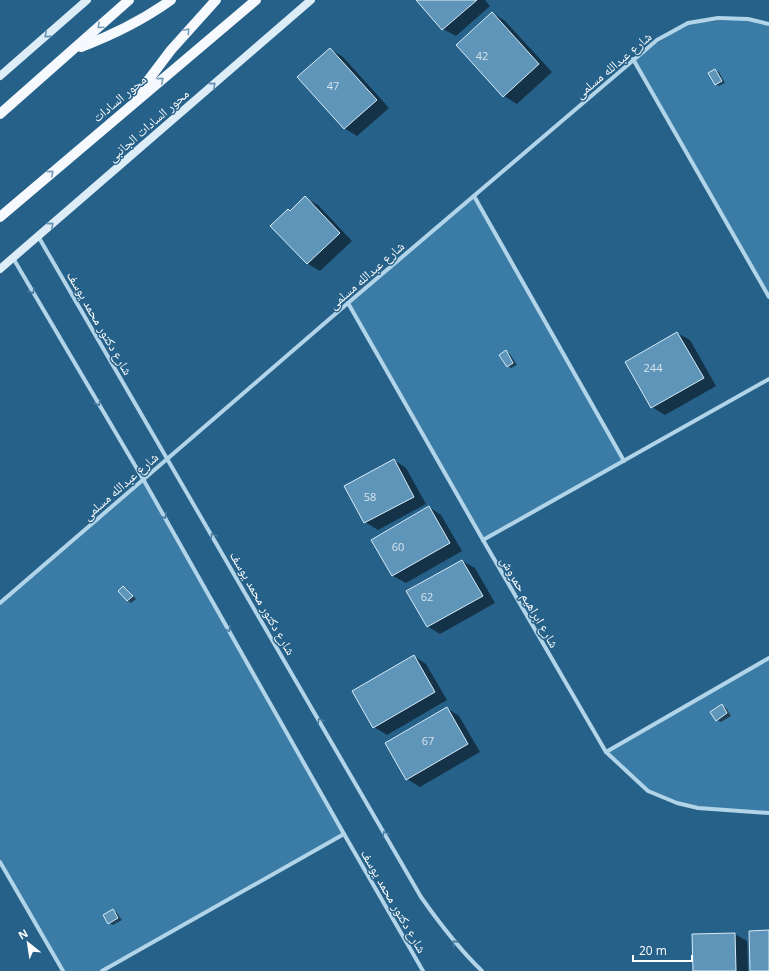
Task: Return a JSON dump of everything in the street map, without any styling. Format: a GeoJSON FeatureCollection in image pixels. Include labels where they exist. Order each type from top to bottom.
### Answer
{"type":"FeatureCollection","features":[{"type":"Feature","properties":{"kind":"main road"},"geometry":{"type":"LineString","coordinates":[[0,114],[129,0]]}},
{"type":"Feature","properties":{"kind":"main road"},"geometry":{"type":"LineString","coordinates":[[74,50],[128,27],[171,0]]}},
{"type":"Feature","properties":{"kind":"main road"},"geometry":{"type":"LineString","coordinates":[[129,106],[171,50],[216,0]]}},
{"type":"Feature","properties":{"kind":"main road","name":"محور السادات"},"geometry":{"type":"LineString","coordinates":[[0,217],[129,106],[256,0]]}},
{"type":"Feature","properties":{"kind":"street"},"geometry":{"type":"LineString","coordinates":[[0,76],[87,0]]}},
{"type":"Feature","properties":{"kind":"street","name":"محور السادات الجانبى"},"geometry":{"type":"LineString","coordinates":[[0,269],[311,0]]}},
{"type":"Feature","properties":{"kind":"street","name":"شارع عبدالله مسلمى"},"geometry":{"type":"LineString","coordinates":[[0,603],[348,303],[657,40],[688,23],[718,18],[748,19],[769,24]]}},
{"type":"Feature","properties":{"kind":"street"},"geometry":{"type":"LineString","coordinates":[[633,59],[769,297]]}},
{"type":"Feature","properties":{"kind":"street"},"geometry":{"type":"LineString","coordinates":[[474,196],[624,460]]}},
{"type":"Feature","properties":{"kind":"street","name":"شارع دكتور محمد يوسف"},"geometry":{"type":"LineString","coordinates":[[38,236],[421,897],[444,930],[470,960],[482,971]]}},
{"type":"Feature","properties":{"kind":"street","name":"شارع دكتور محمد يوسف"},"geometry":{"type":"LineString","coordinates":[[13,258],[143,479],[423,971]]}},
{"type":"Feature","properties":{"kind":"street","name":"شارع ابراهيم حمروش"},"geometry":{"type":"LineString","coordinates":[[348,303],[606,752],[648,791],[677,803],[698,808],[769,813]]}},
{"type":"Feature","properties":{"kind":"street"},"geometry":{"type":"LineString","coordinates":[[483,540],[769,379]]}},
{"type":"Feature","properties":{"kind":"street"},"geometry":{"type":"LineString","coordinates":[[606,752],[769,658]]}},
{"type":"Feature","properties":{"kind":"street"},"geometry":{"type":"LineString","coordinates":[[102,971],[344,834]]}},
{"type":"Feature","properties":{"kind":"street"},"geometry":{"type":"LineString","coordinates":[[0,862],[63,971]]}},
{"type":"Feature","properties":{"kind":"shaded area"},"geometry":{"type":"Polygon","coordinates":[[[748,19],[769,24],[769,297],[633,59],[688,23],[748,19]]]}},
{"type":"Feature","properties":{"kind":"shaded area"},"geometry":{"type":"Polygon","coordinates":[[[474,196],[624,461],[483,540],[348,303],[474,196]]]}},
{"type":"Feature","properties":{"kind":"shaded area"},"geometry":{"type":"Polygon","coordinates":[[[143,479],[344,834],[102,971],[63,971],[0,862],[0,603],[143,479]]]}},
{"type":"Feature","properties":{"kind":"shaded area"},"geometry":{"type":"Polygon","coordinates":[[[769,658],[769,813],[698,808],[648,791],[606,752],[769,658]]]}},
{"type":"Feature","properties":{"kind":"building"},"geometry":{"type":"Polygon","coordinates":[[[416,0],[477,0],[442,30],[416,0]]]}},
{"type":"Feature","properties":{"kind":"building"},"geometry":{"type":"Polygon","coordinates":[[[492,12],[539,64],[503,97],[456,45],[492,12]]]}},
{"type":"Feature","properties":{"kind":"building"},"geometry":{"type":"Polygon","coordinates":[[[330,48],[377,100],[344,129],[297,77],[330,48]]]}},
{"type":"Feature","properties":{"kind":"building"},"geometry":{"type":"Polygon","coordinates":[[[715,69],[722,81],[715,85],[708,73],[715,69]]]}},
{"type":"Feature","properties":{"kind":"building"},"geometry":{"type":"Polygon","coordinates":[[[305,196],[340,233],[307,264],[270,226],[288,209],[290,211],[305,196]]]}},
{"type":"Feature","properties":{"kind":"building"},"geometry":{"type":"Polygon","coordinates":[[[677,332],[704,378],[651,408],[625,362],[677,332]]]}},
{"type":"Feature","properties":{"kind":"building"},"geometry":{"type":"Polygon","coordinates":[[[506,350],[513,363],[507,367],[499,355],[506,350]]]}},
{"type":"Feature","properties":{"kind":"building"},"geometry":{"type":"Polygon","coordinates":[[[394,459],[414,497],[364,523],[344,486],[394,459]]]}},
{"type":"Feature","properties":{"kind":"building"},"geometry":{"type":"Polygon","coordinates":[[[429,506],[450,543],[392,576],[371,540],[429,506]]]}},
{"type":"Feature","properties":{"kind":"building"},"geometry":{"type":"Polygon","coordinates":[[[462,560],[483,596],[427,627],[406,591],[462,560]]]}},
{"type":"Feature","properties":{"kind":"building"},"geometry":{"type":"Polygon","coordinates":[[[123,586],[133,596],[127,601],[118,591],[123,586]]]}},
{"type":"Feature","properties":{"kind":"building"},"geometry":{"type":"Polygon","coordinates":[[[414,655],[435,692],[373,728],[352,691],[414,655]]]}},
{"type":"Feature","properties":{"kind":"building"},"geometry":{"type":"Polygon","coordinates":[[[722,704],[727,713],[716,721],[710,712],[722,704]]]}},
{"type":"Feature","properties":{"kind":"building"},"geometry":{"type":"Polygon","coordinates":[[[447,707],[468,744],[406,780],[385,743],[447,707]]]}},
{"type":"Feature","properties":{"kind":"building"},"geometry":{"type":"Polygon","coordinates":[[[113,909],[118,918],[108,924],[103,915],[113,909]]]}},
{"type":"Feature","properties":{"kind":"building"},"geometry":{"type":"Polygon","coordinates":[[[769,930],[769,971],[750,971],[749,931],[769,930]]]}},
{"type":"Feature","properties":{"kind":"building"},"geometry":{"type":"Polygon","coordinates":[[[735,933],[736,971],[693,971],[692,934],[735,933]]]}}]}
